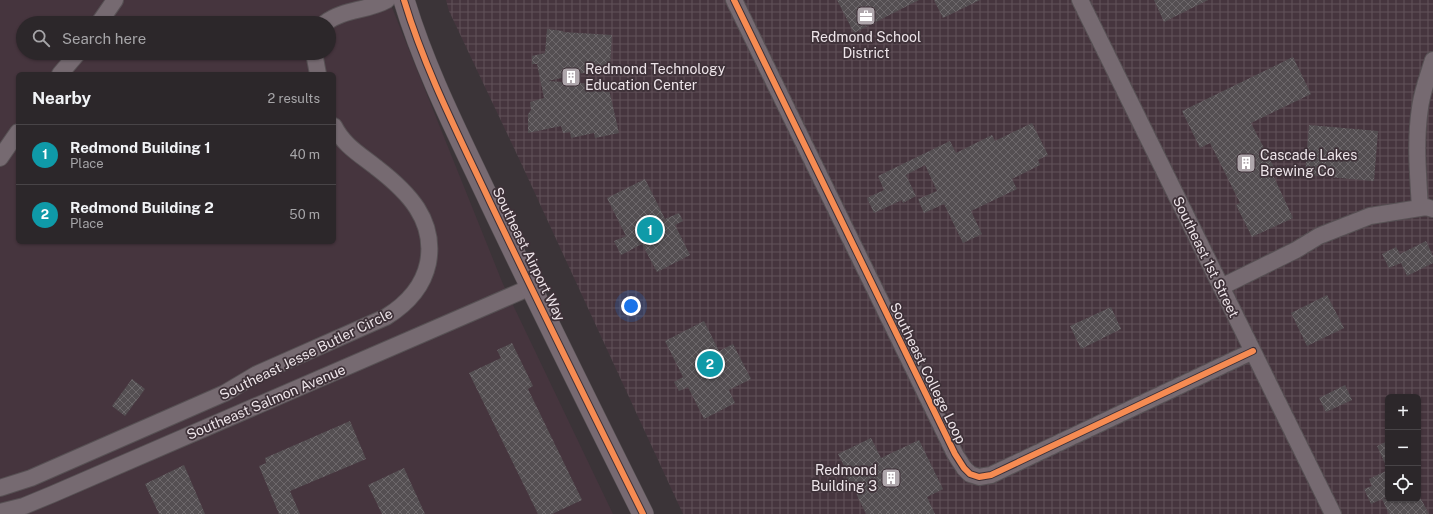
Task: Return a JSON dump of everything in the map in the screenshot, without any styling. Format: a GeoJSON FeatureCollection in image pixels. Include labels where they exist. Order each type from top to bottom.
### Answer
{"type":"FeatureCollection","features":[{"type":"Feature","properties":{"kind":"main road","name":"Southeast Airport Way"},"geometry":{"type":"LineString","coordinates":[[404,0],[413,31],[445,106],[531,287],[643,514]]}},
{"type":"Feature","properties":{"kind":"street"},"geometry":{"type":"LineString","coordinates":[[104,16],[115,0]]}},
{"type":"Feature","properties":{"kind":"street"},"geometry":{"type":"LineString","coordinates":[[336,17],[380,4],[387,0]]}},
{"type":"Feature","properties":{"kind":"street","name":"Southeast College Loop"},"geometry":{"type":"LineString","coordinates":[[734,0],[919,383],[955,454],[970,474],[979,477],[991,475],[1252,351]]}},
{"type":"Feature","properties":{"kind":"street","name":"Southeast 1st Street"},"geometry":{"type":"LineString","coordinates":[[1080,0],[1333,514]]}},
{"type":"Feature","properties":{"kind":"street"},"geometry":{"type":"LineString","coordinates":[[62,72],[72,60]]}},
{"type":"Feature","properties":{"kind":"street"},"geometry":{"type":"LineString","coordinates":[[315,60],[318,72]]}},
{"type":"Feature","properties":{"kind":"street"},"geometry":{"type":"LineString","coordinates":[[1221,287],[1296,250],[1320,236],[1370,216],[1426,208],[1418,144],[1420,108],[1433,60]]}},
{"type":"Feature","properties":{"kind":"street","name":"Southeast Jesse Butler Circle"},"geometry":{"type":"LineString","coordinates":[[0,488],[31,478],[225,393],[258,374],[386,317],[405,304],[413,295],[423,278],[429,257],[428,235],[422,216],[417,207],[403,191],[378,168],[351,149],[341,138],[336,129]]}},
{"type":"Feature","properties":{"kind":"street"},"geometry":{"type":"LineString","coordinates":[[0,158],[16,135]]}},
{"type":"Feature","properties":{"kind":"street","name":"Southeast Salmon Avenue"},"geometry":{"type":"LineString","coordinates":[[0,512],[24,506],[53,494],[531,287]]}},
{"type":"Feature","properties":{"kind":"shaded area"},"geometry":{"type":"Polygon","coordinates":[[[0,0],[389,0],[503,284],[613,514],[0,514],[0,0]]]}},
{"type":"Feature","properties":{"kind":"shaded area"},"geometry":{"type":"Polygon","coordinates":[[[446,0],[1433,0],[1433,514],[683,514],[449,11],[446,0]]]}},
{"type":"Feature","properties":{"kind":"building","name":"Redmond School District"},"geometry":{"type":"Polygon","coordinates":[[[837,0],[919,0],[854,33],[837,0]]]}},
{"type":"Feature","properties":{"kind":"building"},"geometry":{"type":"Polygon","coordinates":[[[934,0],[980,0],[943,18],[934,0]]]}},
{"type":"Feature","properties":{"kind":"building"},"geometry":{"type":"Polygon","coordinates":[[[1154,0],[1208,0],[1164,22],[1154,0]]]}},
{"type":"Feature","properties":{"kind":"building","name":"Redmond Technology Education Center"},"geometry":{"type":"Polygon","coordinates":[[[547,29],[563,32],[612,35],[610,67],[548,81],[608,85],[619,133],[595,138],[594,133],[571,138],[570,132],[563,133],[561,126],[528,133],[528,114],[531,110],[530,102],[544,98],[537,64],[532,64],[532,56],[545,53],[547,29]]]}},
{"type":"Feature","properties":{"kind":"building"},"geometry":{"type":"Polygon","coordinates":[[[1293,57],[1311,94],[1251,123],[1277,173],[1273,175],[1293,218],[1252,237],[1236,205],[1240,203],[1210,143],[1200,148],[1182,111],[1293,57]]]}},
{"type":"Feature","properties":{"kind":"building"},"geometry":{"type":"Polygon","coordinates":[[[1032,123],[1048,155],[1038,160],[1040,165],[1012,179],[1017,189],[971,211],[982,234],[963,243],[944,204],[924,213],[918,199],[937,191],[925,165],[906,175],[916,196],[903,203],[902,200],[874,213],[867,198],[884,190],[878,176],[950,141],[956,153],[992,135],[995,141],[1032,123]]]}},
{"type":"Feature","properties":{"kind":"building"},"geometry":{"type":"Polygon","coordinates":[[[1309,125],[1378,131],[1374,181],[1305,175],[1309,125]]]}},
{"type":"Feature","properties":{"kind":"building"},"geometry":{"type":"Polygon","coordinates":[[[645,179],[665,219],[679,213],[683,221],[675,225],[690,255],[657,272],[642,244],[621,255],[614,241],[626,236],[607,198],[645,179]]]}},
{"type":"Feature","properties":{"kind":"building"},"geometry":{"type":"Polygon","coordinates":[[[1426,241],[1433,256],[1433,263],[1407,276],[1401,263],[1389,268],[1382,254],[1396,247],[1400,254],[1426,241]]]}},
{"type":"Feature","properties":{"kind":"building"},"geometry":{"type":"Polygon","coordinates":[[[1327,295],[1344,328],[1307,346],[1291,313],[1327,295]]]}},
{"type":"Feature","properties":{"kind":"building"},"geometry":{"type":"Polygon","coordinates":[[[1111,307],[1121,329],[1081,349],[1070,326],[1111,307]]]}},
{"type":"Feature","properties":{"kind":"building"},"geometry":{"type":"Polygon","coordinates":[[[704,321],[719,351],[733,344],[751,379],[729,390],[735,403],[704,419],[688,387],[679,391],[674,382],[683,377],[665,341],[704,321]]]}},
{"type":"Feature","properties":{"kind":"building"},"geometry":{"type":"Polygon","coordinates":[[[512,343],[533,386],[528,389],[582,500],[552,514],[538,514],[469,373],[501,358],[497,350],[512,343]]]}},
{"type":"Feature","properties":{"kind":"building"},"geometry":{"type":"Polygon","coordinates":[[[132,379],[145,389],[125,416],[112,406],[132,379]]]}},
{"type":"Feature","properties":{"kind":"building"},"geometry":{"type":"Polygon","coordinates":[[[1345,385],[1352,400],[1326,412],[1319,398],[1345,385]]]}},
{"type":"Feature","properties":{"kind":"building"},"geometry":{"type":"Polygon","coordinates":[[[350,421],[366,459],[290,491],[300,514],[279,514],[259,466],[266,463],[265,458],[350,421]]]}},
{"type":"Feature","properties":{"kind":"building","name":"Redmond Building 3"},"geometry":{"type":"Polygon","coordinates":[[[871,438],[881,458],[919,440],[943,489],[927,497],[935,514],[866,514],[853,487],[844,491],[840,481],[849,476],[838,454],[871,438]]]}},
{"type":"Feature","properties":{"kind":"building"},"geometry":{"type":"Polygon","coordinates":[[[1385,442],[1385,463],[1377,446],[1385,442]]]}},
{"type":"Feature","properties":{"kind":"building"},"geometry":{"type":"Polygon","coordinates":[[[184,465],[205,514],[159,514],[145,484],[184,465]]]}},
{"type":"Feature","properties":{"kind":"building"},"geometry":{"type":"Polygon","coordinates":[[[404,468],[425,514],[382,514],[368,485],[404,468]]]}},
{"type":"Feature","properties":{"kind":"building"},"geometry":{"type":"Polygon","coordinates":[[[1385,471],[1385,498],[1383,499],[1385,499],[1385,502],[1421,502],[1421,499],[1429,514],[1389,514],[1382,499],[1371,504],[1364,489],[1372,486],[1369,479],[1385,471]]]}},
{"type":"Feature","properties":{"kind":"cycle path"},"geometry":{"type":"LineString","coordinates":[[404,0],[422,52],[455,128],[643,514]]}},
{"type":"Feature","properties":{"kind":"cycle path"},"geometry":{"type":"LineString","coordinates":[[734,0],[955,454],[970,474],[979,477],[991,475],[1253,351]]}},
{"type":"Feature","properties":{"kind":"place","name":"Redmond School District"},"geometry":{"type":"Point","coordinates":[866,16]}},
{"type":"Feature","properties":{"kind":"place","name":"Redmond Technology Education Center"},"geometry":{"type":"Point","coordinates":[571,77]}},
{"type":"Feature","properties":{"kind":"place","name":"Cascade Lakes Brewing Co"},"geometry":{"type":"Point","coordinates":[1246,163]}},
{"type":"Feature","properties":{"kind":"place","name":"Redmond Building 1"},"geometry":{"type":"Point","coordinates":[650,230]}},
{"type":"Feature","properties":{"kind":"place","name":"Redmond Building 2"},"geometry":{"type":"Point","coordinates":[710,364]}},
{"type":"Feature","properties":{"kind":"place","name":"Redmond Building 3"},"geometry":{"type":"Point","coordinates":[891,478]}}]}
